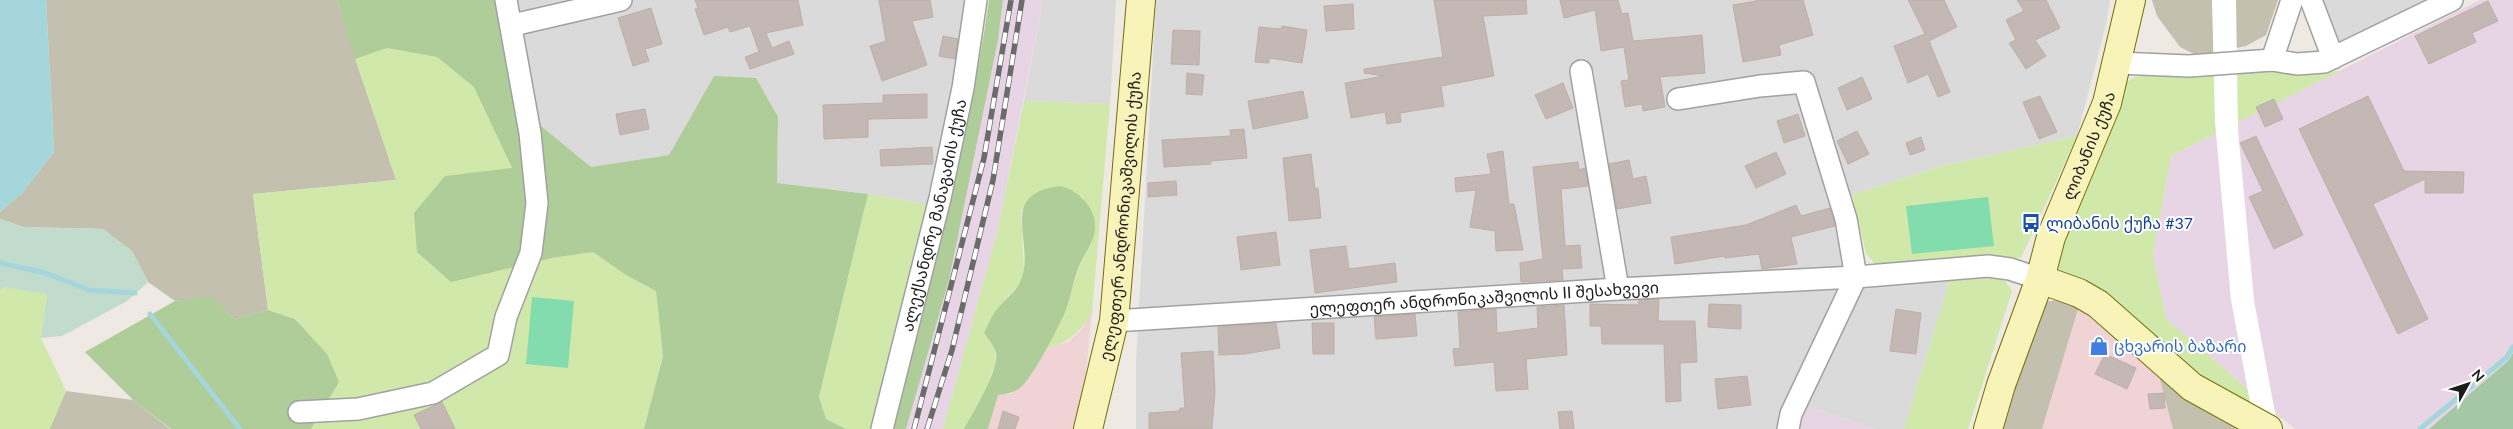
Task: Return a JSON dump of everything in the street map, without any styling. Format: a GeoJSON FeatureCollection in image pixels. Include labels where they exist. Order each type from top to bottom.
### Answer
{"type":"FeatureCollection","features":[{"type":"Feature","properties":{"kind":"street"},"geometry":{"type":"LineString","coordinates":[[299,412],[358,409],[433,392],[498,355],[506,317],[531,254],[537,203],[530,132],[513,25],[506,0]]}},
{"type":"Feature","properties":{"kind":"street"},"geometry":{"type":"LineString","coordinates":[[513,25],[621,0]]}},
{"type":"Feature","properties":{"kind":"street","name":"ალექსანდრე მანაგაძის ქუჩა"},"geometry":{"type":"LineString","coordinates":[[882,429],[940,198],[962,88],[976,0]]}},
{"type":"Feature","properties":{"kind":"street","name":"ელეფთერ ანდრონიკაშვილის ქუჩა"},"geometry":{"type":"LineString","coordinates":[[1088,429],[1114,321],[1140,0]]}},
{"type":"Feature","properties":{"kind":"street","name":"ლიბანის ქუჩა"},"geometry":{"type":"LineString","coordinates":[[1988,429],[2001,385],[2040,278],[2051,237],[2107,103],[2131,0]]}},
{"type":"Feature","properties":{"kind":"street"},"geometry":{"type":"LineString","coordinates":[[2272,60],[2292,0]]}},
{"type":"Feature","properties":{"kind":"street"},"geometry":{"type":"LineString","coordinates":[[2311,0],[2333,58]]}},
{"type":"Feature","properties":{"kind":"street"},"geometry":{"type":"LineString","coordinates":[[2116,63],[2189,66],[2272,60],[2297,64],[2324,62],[2452,0]]}},
{"type":"Feature","properties":{"kind":"street"},"geometry":{"type":"LineString","coordinates":[[1581,71],[1618,289]]}},
{"type":"Feature","properties":{"kind":"street"},"geometry":{"type":"LineString","coordinates":[[1678,99],[1760,86],[1804,82],[1846,219],[1856,277],[1791,414],[1788,429]]}},
{"type":"Feature","properties":{"kind":"street","name":"ელეფთერ ანდრონიკაშვილის II შესახვევი"},"geometry":{"type":"LineString","coordinates":[[1114,321],[1618,289],[1856,277],[1988,266],[2010,269],[2040,278]]}},
{"type":"Feature","properties":{"kind":"street"},"geometry":{"type":"LineString","coordinates":[[2040,278],[2079,293],[2098,304],[2192,387],[2268,429]]}},
{"type":"Feature","properties":{"kind":"shaded area"},"geometry":{"type":"Polygon","coordinates":[[[46,0],[337,0],[396,180],[253,194],[268,310],[234,319],[212,297],[175,301],[148,282],[132,251],[103,229],[24,227],[0,219],[0,212],[22,193],[54,152],[46,0]]]}},
{"type":"Feature","properties":{"kind":"shaded area"},"geometry":{"type":"Polygon","coordinates":[[[499,0],[972,0],[934,206],[868,194],[777,183],[778,117],[714,76],[669,155],[591,167],[518,107],[499,0]]]}},
{"type":"Feature","properties":{"kind":"shaded area"},"geometry":{"type":"Polygon","coordinates":[[[1003,0],[1043,0],[998,229],[943,429],[906,429],[949,280],[998,40],[1003,0]]]}},
{"type":"Feature","properties":{"kind":"shaded area"},"geometry":{"type":"Polygon","coordinates":[[[1043,0],[1116,0],[1110,104],[1024,101],[1043,0]]]}},
{"type":"Feature","properties":{"kind":"shaded area"},"geometry":{"type":"Polygon","coordinates":[[[1156,0],[2110,0],[2106,24],[2077,136],[1938,167],[1833,201],[1846,264],[1840,293],[1780,429],[1136,429],[1136,362],[1156,0]]]}},
{"type":"Feature","properties":{"kind":"shaded area"},"geometry":{"type":"Polygon","coordinates":[[[2152,0],[2278,0],[2266,35],[2246,46],[2198,56],[2180,47],[2157,16],[2152,0]]]}},
{"type":"Feature","properties":{"kind":"shaded area"},"geometry":{"type":"Polygon","coordinates":[[[2321,0],[2436,0],[2342,46],[2321,0]]]}},
{"type":"Feature","properties":{"kind":"shaded area"},"geometry":{"type":"Polygon","coordinates":[[[2480,0],[2513,0],[2513,353],[2508,361],[2431,429],[2295,429],[2166,319],[2153,255],[2171,156],[2480,0]]]}},
{"type":"Feature","properties":{"kind":"shaded area"},"geometry":{"type":"Polygon","coordinates":[[[1951,276],[1904,429],[1875,429],[1806,406],[1863,289],[1951,276]]]}},
{"type":"Feature","properties":{"kind":"shaded area"},"geometry":{"type":"Polygon","coordinates":[[[2057,300],[2079,306],[2042,429],[2000,429],[2044,302],[2057,300]]]}},
{"type":"Feature","properties":{"kind":"shaded area","name":"ცხვარის ბაზარი"},"geometry":{"type":"Polygon","coordinates":[[[2079,306],[2157,368],[2173,429],[2042,429],[2079,306]]]}},
{"type":"Feature","properties":{"kind":"shaded area"},"geometry":{"type":"Polygon","coordinates":[[[1092,313],[1082,410],[1076,429],[988,429],[998,394],[1010,394],[1029,378],[1044,350],[1069,341],[1080,331],[1092,313]]]}},
{"type":"Feature","properties":{"kind":"shaded area"},"geometry":{"type":"Polygon","coordinates":[[[2157,368],[2248,429],[2173,429],[2157,368]]]}},
{"type":"Feature","properties":{"kind":"shaded area"},"geometry":{"type":"Polygon","coordinates":[[[66,391],[133,400],[170,429],[49,429],[66,391]]]}},
{"type":"Feature","properties":{"kind":"shaded area"},"geometry":{"type":"Polygon","coordinates":[[[1806,406],[1875,429],[1796,429],[1806,406]]]}},
{"type":"Feature","properties":{"kind":"green space"},"geometry":{"type":"Polygon","coordinates":[[[337,0],[499,0],[518,107],[591,167],[669,155],[714,76],[756,78],[778,117],[777,183],[868,194],[819,397],[826,419],[846,429],[644,429],[663,356],[656,291],[626,275],[593,252],[552,258],[451,282],[417,252],[414,213],[445,176],[512,168],[474,87],[437,57],[387,48],[355,59],[337,0]]]}},
{"type":"Feature","properties":{"kind":"green space"},"geometry":{"type":"Polygon","coordinates":[[[989,0],[1003,0],[998,40],[949,280],[906,429],[888,429],[918,323],[959,163],[989,0]]]}},
{"type":"Feature","properties":{"kind":"green space"},"geometry":{"type":"Polygon","coordinates":[[[387,48],[437,57],[475,87],[512,169],[483,173],[451,281],[552,258],[593,252],[626,275],[656,291],[663,356],[644,429],[311,429],[339,382],[296,319],[268,310],[253,194],[396,180],[355,59],[387,48]]]}},
{"type":"Feature","properties":{"kind":"green space"},"geometry":{"type":"Polygon","coordinates":[[[2164,70],[2340,71],[2171,156],[2153,255],[2166,319],[2283,419],[2205,382],[2054,270],[2060,243],[2121,86],[2133,78],[2164,70]]]}},
{"type":"Feature","properties":{"kind":"green space"},"geometry":{"type":"Polygon","coordinates":[[[1024,101],[1110,104],[1092,313],[1072,337],[1044,350],[1064,313],[1080,265],[1092,242],[1094,218],[1082,196],[1021,210],[1024,271],[1020,284],[996,310],[995,364],[985,392],[964,429],[943,429],[998,229],[1024,101]]]}},
{"type":"Feature","properties":{"kind":"green space"},"geometry":{"type":"Polygon","coordinates":[[[2077,136],[2021,258],[1990,257],[1878,268],[1866,253],[1852,195],[1938,167],[2077,136]]]}},
{"type":"Feature","properties":{"kind":"green space"},"geometry":{"type":"Polygon","coordinates":[[[1060,186],[1073,191],[1085,201],[1090,207],[1095,221],[1093,238],[1080,264],[1065,312],[1044,353],[1025,383],[1015,391],[998,395],[988,429],[964,429],[990,381],[996,361],[994,348],[984,333],[995,311],[1018,286],[1024,268],[1023,210],[1028,199],[1040,191],[1060,186]]]}},
{"type":"Feature","properties":{"kind":"green space"},"geometry":{"type":"Polygon","coordinates":[[[868,194],[934,206],[872,429],[846,429],[826,419],[819,397],[868,194]]]}},
{"type":"Feature","properties":{"kind":"green space"},"geometry":{"type":"Polygon","coordinates":[[[1988,197],[1994,246],[1912,254],[1906,206],[1988,197]]]}},
{"type":"Feature","properties":{"kind":"green space"},"geometry":{"type":"Polygon","coordinates":[[[0,219],[24,227],[103,229],[132,251],[148,282],[127,301],[62,336],[41,338],[47,294],[5,287],[0,290],[0,219]]]}},
{"type":"Feature","properties":{"kind":"green space"},"geometry":{"type":"Polygon","coordinates":[[[1951,276],[2004,279],[2012,291],[1968,429],[1904,429],[1951,276]]]}},
{"type":"Feature","properties":{"kind":"green space"},"geometry":{"type":"Polygon","coordinates":[[[5,287],[47,293],[41,338],[66,391],[50,429],[0,429],[0,290],[5,287]]]}},
{"type":"Feature","properties":{"kind":"green space"},"geometry":{"type":"Polygon","coordinates":[[[212,296],[234,319],[268,310],[295,319],[327,354],[339,382],[311,429],[171,429],[133,400],[85,352],[175,301],[212,296]]]}},
{"type":"Feature","properties":{"kind":"green space"},"geometry":{"type":"Polygon","coordinates":[[[532,297],[574,301],[568,368],[526,364],[532,297]]]}},
{"type":"Feature","properties":{"kind":"green space"},"geometry":{"type":"Polygon","coordinates":[[[2513,353],[2513,429],[2429,429],[2508,361],[2513,353]]]}},
{"type":"Feature","properties":{"kind":"water"},"geometry":{"type":"Polygon","coordinates":[[[0,0],[46,0],[54,152],[22,193],[0,212],[0,0]]]}},
{"type":"Feature","properties":{"kind":"pier"},"geometry":{"type":"Polygon","coordinates":[[[2212,0],[2236,0],[2238,131],[2254,300],[2278,429],[2255,429],[2231,300],[2215,122],[2212,0]]]}},
{"type":"Feature","properties":{"kind":"building"},"geometry":{"type":"Polygon","coordinates":[[[695,0],[798,0],[803,25],[766,33],[772,48],[789,41],[794,54],[750,69],[745,57],[759,52],[750,26],[730,32],[728,27],[704,35],[695,9],[698,8],[695,0]]]}},
{"type":"Feature","properties":{"kind":"building"},"geometry":{"type":"Polygon","coordinates":[[[879,0],[930,0],[933,17],[912,21],[927,65],[882,81],[870,46],[886,41],[879,0]]]}},
{"type":"Feature","properties":{"kind":"building"},"geometry":{"type":"Polygon","coordinates":[[[1434,0],[1526,0],[1527,14],[1483,16],[1494,76],[1441,86],[1444,106],[1400,113],[1401,122],[1387,124],[1385,112],[1351,118],[1345,83],[1384,76],[1364,73],[1364,69],[1443,57],[1434,0]]]}},
{"type":"Feature","properties":{"kind":"building"},"geometry":{"type":"Polygon","coordinates":[[[1560,0],[1618,0],[1622,14],[1628,13],[1633,41],[1702,35],[1705,73],[1660,77],[1665,107],[1643,111],[1642,104],[1625,107],[1621,81],[1629,80],[1624,47],[1601,51],[1595,10],[1564,18],[1560,0]]]}},
{"type":"Feature","properties":{"kind":"building"},"geometry":{"type":"Polygon","coordinates":[[[1761,0],[1803,0],[1813,35],[1779,45],[1781,55],[1743,62],[1733,5],[1761,0]]]}},
{"type":"Feature","properties":{"kind":"building"},"geometry":{"type":"Polygon","coordinates":[[[1908,0],[1944,0],[1957,27],[1929,41],[1950,92],[1938,97],[1928,74],[1908,83],[1894,46],[1925,34],[1908,0]]]}},
{"type":"Feature","properties":{"kind":"building"},"geometry":{"type":"Polygon","coordinates":[[[2017,0],[2046,0],[2060,28],[2035,40],[2046,56],[2026,69],[2009,43],[2016,40],[2006,20],[2024,11],[2017,0]]]}},
{"type":"Feature","properties":{"kind":"building"},"geometry":{"type":"Polygon","coordinates":[[[2488,1],[2498,21],[2472,33],[2476,42],[2429,64],[2415,36],[2488,1]]]}},
{"type":"Feature","properties":{"kind":"building"},"geometry":{"type":"Polygon","coordinates":[[[1353,4],[1354,29],[1326,31],[1324,6],[1353,4]]]}},
{"type":"Feature","properties":{"kind":"building"},"geometry":{"type":"Polygon","coordinates":[[[651,8],[662,44],[645,49],[649,61],[633,66],[618,18],[651,8]]]}},
{"type":"Feature","properties":{"kind":"building"},"geometry":{"type":"Polygon","coordinates":[[[1282,26],[1307,30],[1302,63],[1269,58],[1269,63],[1255,62],[1259,27],[1281,29],[1282,26]]]}},
{"type":"Feature","properties":{"kind":"building"},"geometry":{"type":"Polygon","coordinates":[[[1173,30],[1200,31],[1199,65],[1171,64],[1173,30]]]}},
{"type":"Feature","properties":{"kind":"building"},"geometry":{"type":"Polygon","coordinates":[[[943,36],[958,39],[955,59],[939,56],[943,36]]]}},
{"type":"Feature","properties":{"kind":"building"},"geometry":{"type":"Polygon","coordinates":[[[1187,73],[1204,75],[1202,95],[1186,94],[1187,73]]]}},
{"type":"Feature","properties":{"kind":"building"},"geometry":{"type":"Polygon","coordinates":[[[1862,77],[1872,99],[1847,110],[1838,88],[1862,77]]]}},
{"type":"Feature","properties":{"kind":"building"},"geometry":{"type":"Polygon","coordinates":[[[1563,83],[1573,108],[1546,119],[1535,95],[1563,83]]]}},
{"type":"Feature","properties":{"kind":"building"},"geometry":{"type":"Polygon","coordinates":[[[1303,91],[1308,118],[1253,129],[1248,101],[1303,91]]]}},
{"type":"Feature","properties":{"kind":"building"},"geometry":{"type":"Polygon","coordinates":[[[927,94],[927,118],[868,119],[868,137],[824,139],[823,105],[883,103],[883,95],[927,94]]]}},
{"type":"Feature","properties":{"kind":"building"},"geometry":{"type":"Polygon","coordinates":[[[2040,96],[2057,132],[2039,139],[2023,102],[2040,96]]]}},
{"type":"Feature","properties":{"kind":"building"},"geometry":{"type":"Polygon","coordinates":[[[2368,96],[2404,171],[2464,172],[2463,193],[2425,193],[2425,179],[2373,204],[2428,319],[2398,334],[2299,129],[2368,96]]]}},
{"type":"Feature","properties":{"kind":"building"},"geometry":{"type":"Polygon","coordinates":[[[2274,99],[2283,119],[2265,127],[2256,107],[2274,99]]]}},
{"type":"Feature","properties":{"kind":"building"},"geometry":{"type":"Polygon","coordinates":[[[645,109],[649,129],[620,135],[616,114],[645,109]]]}},
{"type":"Feature","properties":{"kind":"building"},"geometry":{"type":"Polygon","coordinates":[[[1798,114],[1805,136],[1784,143],[1777,121],[1798,114]]]}},
{"type":"Feature","properties":{"kind":"building"},"geometry":{"type":"Polygon","coordinates":[[[1244,129],[1247,158],[1211,161],[1211,164],[1164,167],[1162,140],[1231,136],[1230,130],[1244,129]]]}},
{"type":"Feature","properties":{"kind":"building"},"geometry":{"type":"Polygon","coordinates":[[[1857,131],[1869,154],[1848,164],[1837,141],[1857,131]]]}},
{"type":"Feature","properties":{"kind":"building"},"geometry":{"type":"Polygon","coordinates":[[[2256,136],[2303,235],[2274,249],[2249,197],[2263,191],[2240,143],[2256,136]]]}},
{"type":"Feature","properties":{"kind":"building"},"geometry":{"type":"Polygon","coordinates":[[[1921,137],[1925,150],[1910,155],[1906,143],[1921,137]]]}},
{"type":"Feature","properties":{"kind":"building"},"geometry":{"type":"Polygon","coordinates":[[[932,147],[933,164],[881,166],[880,150],[932,147]]]}},
{"type":"Feature","properties":{"kind":"building"},"geometry":{"type":"Polygon","coordinates":[[[1503,151],[1509,204],[1514,204],[1523,250],[1496,251],[1495,231],[1470,227],[1476,190],[1456,192],[1455,178],[1491,174],[1487,154],[1503,151]]]}},
{"type":"Feature","properties":{"kind":"building"},"geometry":{"type":"Polygon","coordinates":[[[1776,152],[1786,174],[1756,188],[1745,166],[1776,152]]]}},
{"type":"Feature","properties":{"kind":"building"},"geometry":{"type":"Polygon","coordinates":[[[1311,154],[1315,189],[1318,188],[1321,218],[1289,221],[1283,158],[1311,154]]]}},
{"type":"Feature","properties":{"kind":"building"},"geometry":{"type":"Polygon","coordinates":[[[1629,160],[1633,179],[1646,176],[1651,203],[1617,209],[1609,164],[1629,160]]]}},
{"type":"Feature","properties":{"kind":"building"},"geometry":{"type":"Polygon","coordinates":[[[1578,162],[1579,170],[1585,168],[1588,186],[1561,189],[1565,246],[1580,245],[1582,268],[1562,269],[1563,280],[1521,282],[1520,263],[1543,259],[1533,167],[1578,162]]]}},
{"type":"Feature","properties":{"kind":"building"},"geometry":{"type":"Polygon","coordinates":[[[1176,181],[1177,195],[1148,197],[1148,183],[1176,181]]]}},
{"type":"Feature","properties":{"kind":"building"},"geometry":{"type":"Polygon","coordinates":[[[1796,205],[1801,216],[1830,208],[1835,226],[1791,237],[1797,264],[1762,269],[1759,254],[1725,258],[1725,256],[1675,264],[1671,237],[1746,225],[1796,205]]]}},
{"type":"Feature","properties":{"kind":"building"},"geometry":{"type":"Polygon","coordinates":[[[1276,232],[1280,265],[1241,270],[1237,237],[1276,232]]]}},
{"type":"Feature","properties":{"kind":"building"},"geometry":{"type":"Polygon","coordinates":[[[1346,246],[1349,269],[1395,263],[1397,282],[1315,293],[1310,250],[1346,246]]]}},
{"type":"Feature","properties":{"kind":"building"},"geometry":{"type":"Polygon","coordinates":[[[1659,299],[1658,321],[1695,321],[1697,362],[1680,363],[1681,401],[1666,402],[1664,344],[1602,344],[1601,326],[1590,326],[1590,304],[1638,305],[1639,300],[1659,299]]]}},
{"type":"Feature","properties":{"kind":"building"},"geometry":{"type":"Polygon","coordinates":[[[1709,304],[1741,305],[1741,329],[1708,327],[1709,304]]]}},
{"type":"Feature","properties":{"kind":"building"},"geometry":{"type":"Polygon","coordinates":[[[1564,305],[1567,355],[1526,359],[1528,389],[1496,391],[1494,362],[1455,366],[1453,349],[1460,348],[1458,312],[1496,309],[1497,333],[1538,328],[1537,307],[1564,305]]]}},
{"type":"Feature","properties":{"kind":"building"},"geometry":{"type":"Polygon","coordinates":[[[1896,309],[1921,313],[1916,354],[1890,351],[1896,309]]]}},
{"type":"Feature","properties":{"kind":"building"},"geometry":{"type":"Polygon","coordinates":[[[1415,314],[1417,336],[1376,339],[1374,317],[1415,314]]]}},
{"type":"Feature","properties":{"kind":"building"},"geometry":{"type":"Polygon","coordinates":[[[1276,323],[1280,348],[1245,354],[1219,355],[1218,327],[1276,323]]]}},
{"type":"Feature","properties":{"kind":"building"},"geometry":{"type":"Polygon","coordinates":[[[1312,323],[1334,323],[1334,354],[1313,354],[1312,323]]]}},
{"type":"Feature","properties":{"kind":"building"},"geometry":{"type":"Polygon","coordinates":[[[1213,351],[1215,392],[1212,429],[1149,429],[1149,413],[1179,411],[1180,408],[1185,408],[1181,353],[1213,351]]]}},
{"type":"Feature","properties":{"kind":"building"},"geometry":{"type":"Polygon","coordinates":[[[2105,354],[2136,368],[2127,389],[2095,374],[2105,354]]]}},
{"type":"Feature","properties":{"kind":"building"},"geometry":{"type":"Polygon","coordinates":[[[1747,376],[1751,405],[1718,409],[1715,379],[1747,376]]]}},
{"type":"Feature","properties":{"kind":"building"},"geometry":{"type":"Polygon","coordinates":[[[2164,393],[2165,408],[2150,409],[2148,394],[2164,393]]]}},
{"type":"Feature","properties":{"kind":"building"},"geometry":{"type":"Polygon","coordinates":[[[442,402],[455,429],[421,429],[414,415],[442,402]]]}},
{"type":"Feature","properties":{"kind":"building"},"geometry":{"type":"Polygon","coordinates":[[[1003,411],[1019,417],[1015,429],[998,429],[1003,411]]]}},
{"type":"Feature","properties":{"kind":"building"},"geometry":{"type":"Polygon","coordinates":[[[1572,411],[1574,429],[1560,429],[1558,412],[1572,411]]]}},
{"type":"Feature","properties":{"kind":"waterway"},"geometry":{"type":"LineString","coordinates":[[0,263],[45,273],[89,290],[135,293]]}},
{"type":"Feature","properties":{"kind":"waterway"},"geometry":{"type":"LineString","coordinates":[[150,314],[240,429]]}},
{"type":"Feature","properties":{"kind":"waterway"},"geometry":{"type":"LineString","coordinates":[[2420,429],[2506,358],[2513,347]]}},
{"type":"Feature","properties":{"kind":"railway"},"geometry":{"type":"LineString","coordinates":[[914,429],[984,158],[1011,0]]}},
{"type":"Feature","properties":{"kind":"railway"},"geometry":{"type":"LineString","coordinates":[[927,429],[952,350],[993,180],[1022,0]]}},
{"type":"Feature","properties":{"kind":"place","name":"ლიბანის ქუჩა #37"},"geometry":{"type":"Point","coordinates":[2031,223]}},
{"type":"Feature","properties":{"kind":"place","name":"ცხვარის ბაზარი"},"geometry":{"type":"Point","coordinates":[2099,346]}}]}
